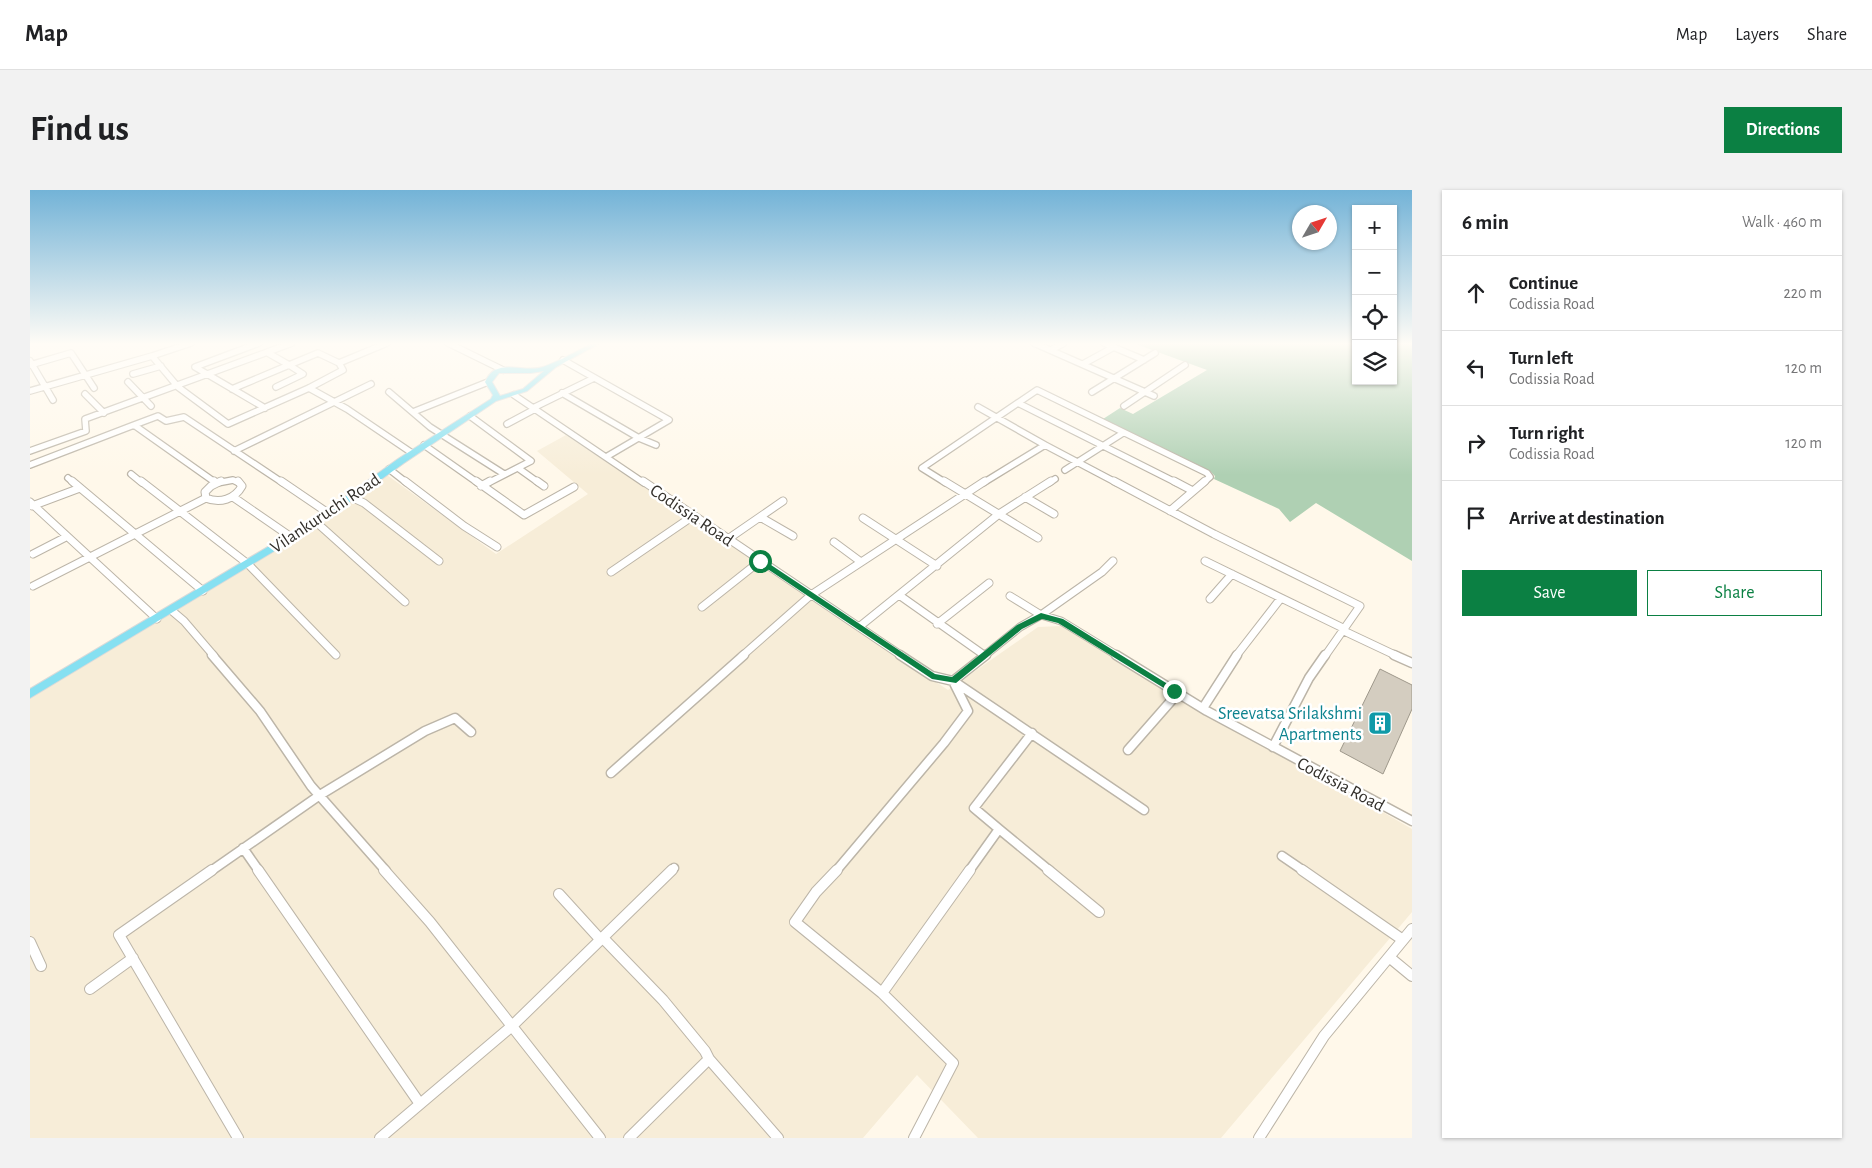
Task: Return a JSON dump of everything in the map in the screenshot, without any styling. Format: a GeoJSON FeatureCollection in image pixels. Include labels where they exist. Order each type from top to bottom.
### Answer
{"type":"FeatureCollection","features":[{"type":"Feature","properties":{"kind":"main road"},"geometry":{"type":"LineString","coordinates":[[492,387],[497,395],[494,400]]}},
{"type":"Feature","properties":{"kind":"main road","name":"Vilankuruchi Road"},"geometry":{"type":"LineString","coordinates":[[30,694],[291,538],[412,453],[494,400],[514,395],[528,387]]}},
{"type":"Feature","properties":{"kind":"street"},"geometry":{"type":"LineString","coordinates":[[47,387],[54,400]]}},
{"type":"Feature","properties":{"kind":"street"},"geometry":{"type":"LineString","coordinates":[[133,387],[151,406]]}},
{"type":"Feature","properties":{"kind":"street"},"geometry":{"type":"LineString","coordinates":[[30,452],[88,430],[84,421],[104,412],[143,397],[177,387]]}},
{"type":"Feature","properties":{"kind":"street"},"geometry":{"type":"LineString","coordinates":[[178,387],[228,424],[309,388],[334,402],[412,453]]}},
{"type":"Feature","properties":{"kind":"street"},"geometry":{"type":"LineString","coordinates":[[229,387],[265,408]]}},
{"type":"Feature","properties":{"kind":"street"},"geometry":{"type":"LineString","coordinates":[[232,389],[236,387]]}},
{"type":"Feature","properties":{"kind":"street"},"geometry":{"type":"LineString","coordinates":[[234,451],[364,387]]}},
{"type":"Feature","properties":{"kind":"street"},"geometry":{"type":"LineString","coordinates":[[413,412],[475,387]]}},
{"type":"Feature","properties":{"kind":"street"},"geometry":{"type":"LineString","coordinates":[[507,424],[574,387]]}},
{"type":"Feature","properties":{"kind":"street"},"geometry":{"type":"LineString","coordinates":[[606,456],[669,420],[610,387]]}},
{"type":"Feature","properties":{"kind":"street"},"geometry":{"type":"LineString","coordinates":[[1092,392],[1099,387]]}},
{"type":"Feature","properties":{"kind":"street"},"geometry":{"type":"LineString","coordinates":[[1134,387],[1154,396]]}},
{"type":"Feature","properties":{"kind":"street"},"geometry":{"type":"LineString","coordinates":[[1124,406],[1152,387]]}},
{"type":"Feature","properties":{"kind":"street"},"geometry":{"type":"LineString","coordinates":[[1038,538],[922,468],[1037,390],[1207,473],[1210,477],[1170,511]]}},
{"type":"Feature","properties":{"kind":"street"},"geometry":{"type":"LineString","coordinates":[[389,392],[442,435],[504,474]]}},
{"type":"Feature","properties":{"kind":"street"},"geometry":{"type":"LineString","coordinates":[[562,393],[639,438],[656,445]]}},
{"type":"Feature","properties":{"kind":"street"},"geometry":{"type":"LineString","coordinates":[[85,394],[104,412]]}},
{"type":"Feature","properties":{"kind":"street","name":"Codissia Road"},"geometry":{"type":"LineString","coordinates":[[514,395],[932,676],[954,681],[1144,810]]}},
{"type":"Feature","properties":{"kind":"street"},"geometry":{"type":"LineString","coordinates":[[1018,403],[1193,491]]}},
{"type":"Feature","properties":{"kind":"street"},"geometry":{"type":"LineString","coordinates":[[978,407],[1078,463],[1170,511],[1360,606],[1309,678],[1273,747]]}},
{"type":"Feature","properties":{"kind":"street"},"geometry":{"type":"LineString","coordinates":[[30,465],[158,416],[166,421],[181,416],[328,513]]}},
{"type":"Feature","properties":{"kind":"street"},"geometry":{"type":"LineString","coordinates":[[470,416],[531,462],[482,486]]}},
{"type":"Feature","properties":{"kind":"street"},"geometry":{"type":"LineString","coordinates":[[134,425],[216,483]]}},
{"type":"Feature","properties":{"kind":"street"},"geometry":{"type":"LineString","coordinates":[[1065,470],[1123,433]]}},
{"type":"Feature","properties":{"kind":"street"},"geometry":{"type":"LineString","coordinates":[[424,445],[524,516],[574,487]]}},
{"type":"Feature","properties":{"kind":"street"},"geometry":{"type":"LineString","coordinates":[[611,773],[811,595],[965,494],[1045,445]]}},
{"type":"Feature","properties":{"kind":"street"},"geometry":{"type":"LineString","coordinates":[[518,468],[544,486]]}},
{"type":"Feature","properties":{"kind":"street"},"geometry":{"type":"LineString","coordinates":[[389,469],[464,526],[497,547]]}},
{"type":"Feature","properties":{"kind":"street"},"geometry":{"type":"LineString","coordinates":[[132,474],[248,564],[336,655]]}},
{"type":"Feature","properties":{"kind":"street"},"geometry":{"type":"LineString","coordinates":[[68,478],[203,591]]}},
{"type":"Feature","properties":{"kind":"street"},"geometry":{"type":"LineString","coordinates":[[859,627],[1000,514],[1055,478]]}},
{"type":"Feature","properties":{"kind":"street"},"geometry":{"type":"LineString","coordinates":[[33,586],[206,498],[215,501],[234,497],[241,490],[242,486],[238,481],[228,480],[216,483],[207,489],[206,498]]}},
{"type":"Feature","properties":{"kind":"street"},"geometry":{"type":"LineString","coordinates":[[80,488],[31,504],[157,619]]}},
{"type":"Feature","properties":{"kind":"street"},"geometry":{"type":"LineString","coordinates":[[234,497],[291,538]]}},
{"type":"Feature","properties":{"kind":"street"},"geometry":{"type":"LineString","coordinates":[[351,497],[364,503],[439,561]]}},
{"type":"Feature","properties":{"kind":"street"},"geometry":{"type":"LineString","coordinates":[[1025,497],[1054,514]]}},
{"type":"Feature","properties":{"kind":"street"},"geometry":{"type":"LineString","coordinates":[[728,539],[783,501]]}},
{"type":"Feature","properties":{"kind":"street"},"geometry":{"type":"LineString","coordinates":[[611,572],[693,516]]}},
{"type":"Feature","properties":{"kind":"street"},"geometry":{"type":"LineString","coordinates":[[760,517],[793,536]]}},
{"type":"Feature","properties":{"kind":"street"},"geometry":{"type":"LineString","coordinates":[[863,518],[894,540],[937,566]]}},
{"type":"Feature","properties":{"kind":"street"},"geometry":{"type":"LineString","coordinates":[[316,522],[405,602]]}},
{"type":"Feature","properties":{"kind":"street"},"geometry":{"type":"LineString","coordinates":[[33,554],[66,537]]}},
{"type":"Feature","properties":{"kind":"street"},"geometry":{"type":"LineString","coordinates":[[834,542],[861,562]]}},
{"type":"Feature","properties":{"kind":"street"},"geometry":{"type":"LineString","coordinates":[[702,607],[760,561]]}},
{"type":"Feature","properties":{"kind":"street"},"geometry":{"type":"LineString","coordinates":[[914,1138],[953,1063],[882,993],[795,922],[816,892],[857,848],[968,711],[954,681],[1020,627],[1041,616],[1102,572],[1113,561]]}},
{"type":"Feature","properties":{"kind":"street"},"geometry":{"type":"LineString","coordinates":[[1205,561],[1412,664]]}},
{"type":"Feature","properties":{"kind":"street"},"geometry":{"type":"LineString","coordinates":[[1210,599],[1232,574]]}},
{"type":"Feature","properties":{"kind":"street"},"geometry":{"type":"LineString","coordinates":[[936,624],[990,583]]}},
{"type":"Feature","properties":{"kind":"street"},"geometry":{"type":"LineString","coordinates":[[899,595],[936,624],[984,655]]}},
{"type":"Feature","properties":{"kind":"street","name":"Codissia Road"},"geometry":{"type":"LineString","coordinates":[[1010,596],[1041,616],[1061,621],[1203,708],[1412,821]]}},
{"type":"Feature","properties":{"kind":"street"},"geometry":{"type":"LineString","coordinates":[[1203,708],[1244,644],[1281,598]]}},
{"type":"Feature","properties":{"kind":"street"},"geometry":{"type":"LineString","coordinates":[[172,610],[184,621],[260,711],[320,795],[430,922],[600,1138]]}},
{"type":"Feature","properties":{"kind":"street"},"geometry":{"type":"LineString","coordinates":[[1128,750],[1178,693]]}},
{"type":"Feature","properties":{"kind":"street"},"geometry":{"type":"LineString","coordinates":[[238,1138],[119,935],[320,795],[425,731],[455,718],[471,732]]}},
{"type":"Feature","properties":{"kind":"street"},"geometry":{"type":"LineString","coordinates":[[1032,733],[974,808],[1099,912]]}},
{"type":"Feature","properties":{"kind":"street"},"geometry":{"type":"LineString","coordinates":[[882,993],[999,829]]}},
{"type":"Feature","properties":{"kind":"street"},"geometry":{"type":"LineString","coordinates":[[243,848],[420,1104]]}},
{"type":"Feature","properties":{"kind":"street"},"geometry":{"type":"LineString","coordinates":[[1282,856],[1403,940]]}},
{"type":"Feature","properties":{"kind":"street"},"geometry":{"type":"LineString","coordinates":[[380,1138],[512,1026],[674,868]]}},
{"type":"Feature","properties":{"kind":"street"},"geometry":{"type":"LineString","coordinates":[[559,894],[599,938],[603,938],[662,1000],[705,1051],[709,1059],[778,1138]]}},
{"type":"Feature","properties":{"kind":"street"},"geometry":{"type":"LineString","coordinates":[[1258,1138],[1324,1036],[1412,929]]}},
{"type":"Feature","properties":{"kind":"street"},"geometry":{"type":"LineString","coordinates":[[30,942],[41,966]]}},
{"type":"Feature","properties":{"kind":"street"},"geometry":{"type":"LineString","coordinates":[[1389,957],[1412,976]]}},
{"type":"Feature","properties":{"kind":"street"},"geometry":{"type":"LineString","coordinates":[[90,988],[133,958]]}},
{"type":"Feature","properties":{"kind":"street"},"geometry":{"type":"LineString","coordinates":[[629,1138],[709,1059]]}},
{"type":"Feature","properties":{"kind":"shaded area"},"geometry":{"type":"Polygon","coordinates":[[[566,435],[948,690],[1038,627],[1061,626],[1412,829],[1412,912],[1221,1138],[978,1138],[917,1075],[863,1138],[30,1138],[30,696],[387,475],[496,554],[588,494],[537,451],[566,435]]]}},
{"type":"Feature","properties":{"kind":"green space"},"geometry":{"type":"Polygon","coordinates":[[[1178,387],[1412,387],[1412,561],[1316,503],[1290,522],[1279,509],[1214,479],[1215,476],[1210,471],[1103,419],[1120,408],[1133,414],[1178,387]]]}},
{"type":"Feature","properties":{"kind":"building","name":"Sreevatsa Srilakshmi Apartments"},"geometry":{"type":"Polygon","coordinates":[[[1380,669],[1412,685],[1412,709],[1383,774],[1340,751],[1380,669]]]}},
{"type":"Feature","properties":{"kind":"place","name":"Sreevatsa Srilakshmi Apartments"},"geometry":{"type":"Point","coordinates":[1380,723]}},
{"type":"Feature","properties":{"kind":"route"},"geometry":{"type":"LineString","coordinates":[[760,561],[932,676],[954,681],[1020,627],[1041,616],[1061,621],[1174,691]]}}]}
